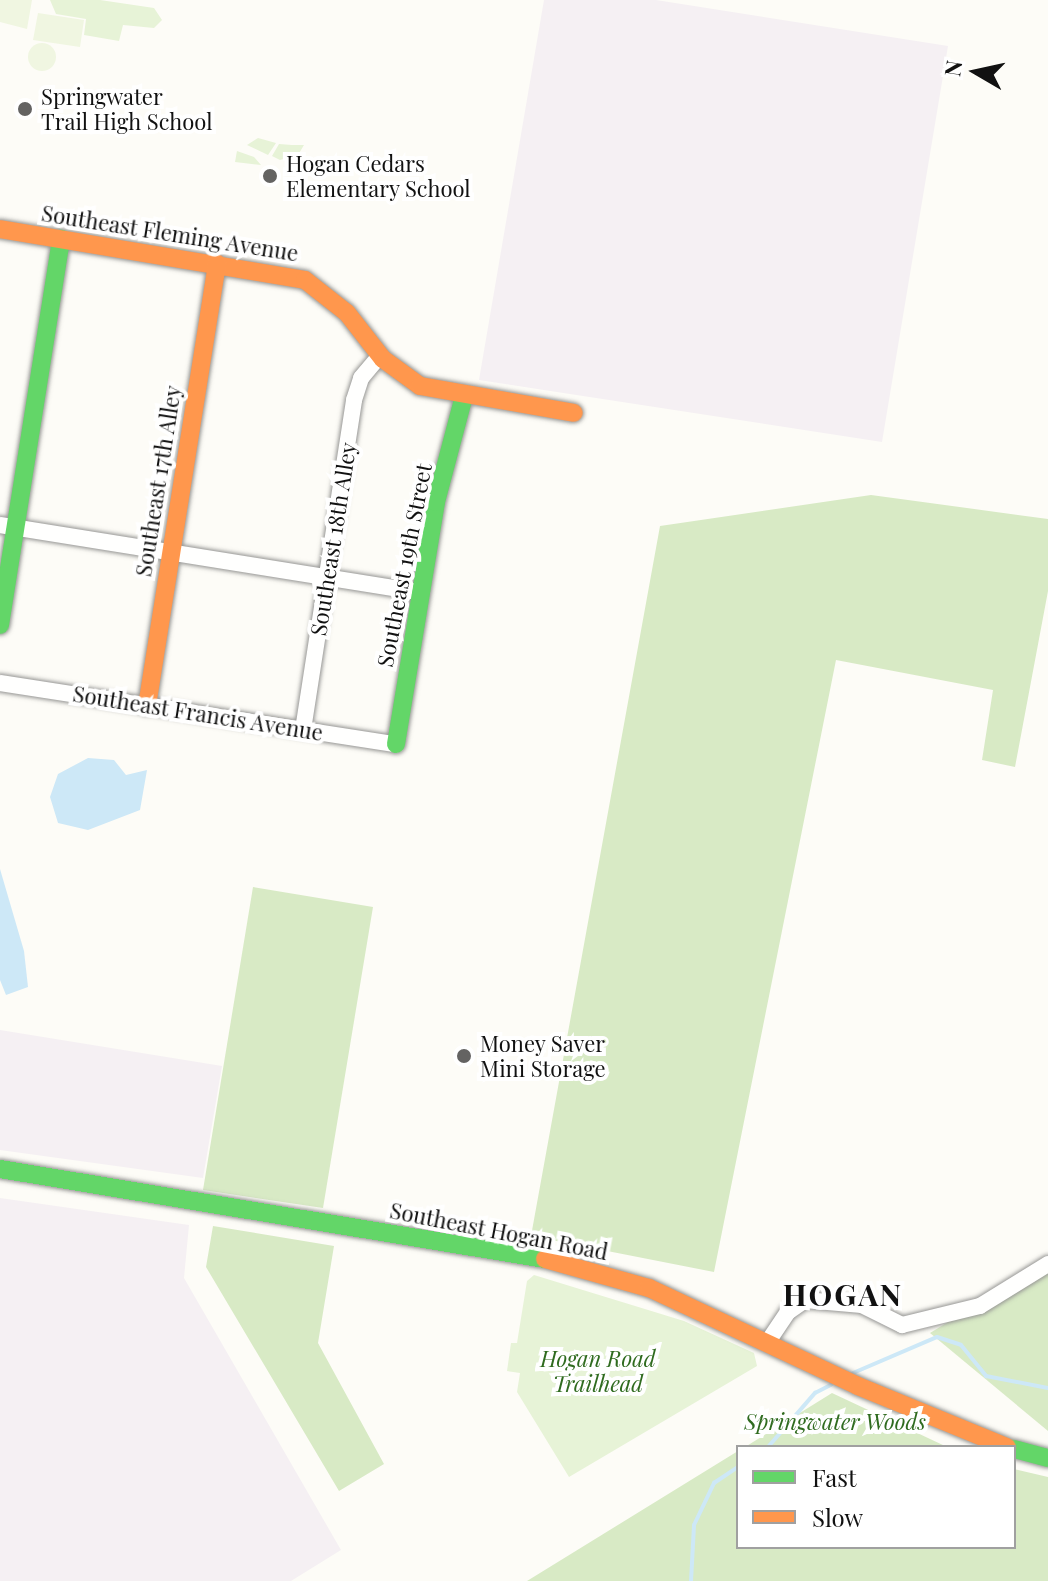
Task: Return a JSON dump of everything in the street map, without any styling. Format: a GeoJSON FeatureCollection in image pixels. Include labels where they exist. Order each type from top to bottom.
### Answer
{"type":"FeatureCollection","features":[{"type":"Feature","properties":{"kind":"street","name":"Southeast Fleming Avenue"},"geometry":{"type":"LineString","coordinates":[[0,229],[290,276],[321,288],[380,355],[420,386],[574,413]]}},
{"type":"Feature","properties":{"kind":"street"},"geometry":{"type":"LineString","coordinates":[[0,625],[8,526],[61,239]]}},
{"type":"Feature","properties":{"kind":"street","name":"Southeast 17th Alley"},"geometry":{"type":"LineString","coordinates":[[147,706],[217,264]]}},
{"type":"Feature","properties":{"kind":"street","name":"Southeast 18th Alley"},"geometry":{"type":"LineString","coordinates":[[303,730],[357,390],[380,355]]}},
{"type":"Feature","properties":{"kind":"street","name":"Southeast 19th Street"},"geometry":{"type":"LineString","coordinates":[[396,744],[436,502],[464,396]]}},
{"type":"Feature","properties":{"kind":"street"},"geometry":{"type":"LineString","coordinates":[[8,526],[420,592]]}},
{"type":"Feature","properties":{"kind":"street","name":"Southeast Francis Avenue"},"geometry":{"type":"LineString","coordinates":[[0,683],[396,744]]}},
{"type":"Feature","properties":{"kind":"street","name":"Southeast Hogan Road"},"geometry":{"type":"LineString","coordinates":[[0,1169],[561,1263],[649,1288],[858,1386],[1002,1445]]}},
{"type":"Feature","properties":{"kind":"street"},"geometry":{"type":"LineString","coordinates":[[767,1343],[794,1306],[805,1300],[850,1302],[907,1324],[980,1306],[1048,1264]]}},
{"type":"Feature","properties":{"kind":"street"},"geometry":{"type":"LineString","coordinates":[[1016,1450],[1048,1458]]}},
{"type":"Feature","properties":{"kind":"shaded area"},"geometry":{"type":"Polygon","coordinates":[[[544,0],[656,0],[948,46],[882,442],[479,380],[544,0]]]}},
{"type":"Feature","properties":{"kind":"shaded area"},"geometry":{"type":"Polygon","coordinates":[[[0,1030],[222,1066],[203,1178],[0,1150],[0,1030]]]}},
{"type":"Feature","properties":{"kind":"shaded area"},"geometry":{"type":"Polygon","coordinates":[[[0,1198],[189,1225],[184,1278],[341,1550],[291,1581],[0,1581],[0,1198]]]}},
{"type":"Feature","properties":{"kind":"green space"},"geometry":{"type":"Polygon","coordinates":[[[0,0],[32,0],[27,29],[0,22],[0,0]]]}},
{"type":"Feature","properties":{"kind":"green space"},"geometry":{"type":"Polygon","coordinates":[[[50,0],[100,0],[154,8],[162,20],[154,28],[123,25],[119,41],[84,35],[86,19],[56,14],[50,0]]]}},
{"type":"Feature","properties":{"kind":"green space"},"geometry":{"type":"Polygon","coordinates":[[[38,13],[84,20],[80,47],[33,40],[38,13]]]}},
{"type":"Feature","properties":{"kind":"green space"},"geometry":{"type":"Polygon","coordinates":[[[42,43],[52,47],[56,57],[52,67],[42,71],[32,67],[28,57],[32,47],[42,43]]]}},
{"type":"Feature","properties":{"kind":"green space"},"geometry":{"type":"Polygon","coordinates":[[[258,138],[276,143],[268,155],[247,145],[258,138]]]}},
{"type":"Feature","properties":{"kind":"green space"},"geometry":{"type":"Polygon","coordinates":[[[279,144],[304,145],[298,155],[280,160],[272,156],[279,144]]]}},
{"type":"Feature","properties":{"kind":"green space"},"geometry":{"type":"Polygon","coordinates":[[[237,151],[254,157],[261,165],[235,162],[237,151]]]}},
{"type":"Feature","properties":{"kind":"green space"},"geometry":{"type":"Polygon","coordinates":[[[871,495],[1048,519],[1048,591],[1015,767],[982,760],[993,690],[836,660],[714,1272],[531,1236],[660,526],[871,495]]]}},
{"type":"Feature","properties":{"kind":"green space"},"geometry":{"type":"Polygon","coordinates":[[[253,887],[373,907],[323,1208],[203,1190],[253,887]]]}},
{"type":"Feature","properties":{"kind":"green space"},"geometry":{"type":"Polygon","coordinates":[[[213,1226],[334,1246],[318,1343],[384,1464],[339,1491],[206,1267],[213,1226]]]}},
{"type":"Feature","properties":{"kind":"green space"},"geometry":{"type":"Polygon","coordinates":[[[1048,1261],[1048,1431],[930,1333],[1048,1261]]]}},
{"type":"Feature","properties":{"kind":"green space","name":"Hogan Road Trailhead"},"geometry":{"type":"Polygon","coordinates":[[[534,1275],[684,1321],[754,1353],[757,1366],[569,1477],[517,1392],[520,1373],[507,1371],[511,1343],[517,1343],[527,1281],[534,1275]]]}},
{"type":"Feature","properties":{"kind":"green space","name":"Springwater Woods"},"geometry":{"type":"Polygon","coordinates":[[[832,1393],[943,1445],[748,1445],[832,1393]]]}},
{"type":"Feature","properties":{"kind":"green space","name":"Springwater Woods"},"geometry":{"type":"Polygon","coordinates":[[[736,1452],[736,1549],[1016,1549],[1016,1469],[1048,1477],[1048,1581],[527,1581],[736,1452]]]}},
{"type":"Feature","properties":{"kind":"water"},"geometry":{"type":"Polygon","coordinates":[[[88,758],[114,760],[126,775],[147,770],[140,810],[88,830],[58,823],[50,797],[58,774],[88,758]]]}},
{"type":"Feature","properties":{"kind":"water"},"geometry":{"type":"Polygon","coordinates":[[[0,869],[24,951],[28,987],[6,995],[0,980],[0,869]]]}},
{"type":"Feature","properties":{"kind":"waterway"},"geometry":{"type":"LineString","coordinates":[[853,1373],[937,1337],[961,1345],[986,1376],[1048,1388]]}},
{"type":"Feature","properties":{"kind":"waterway"},"geometry":{"type":"LineString","coordinates":[[770,1445],[815,1393],[831,1385]]}},
{"type":"Feature","properties":{"kind":"waterway"},"geometry":{"type":"LineString","coordinates":[[691,1581],[694,1525],[714,1483],[736,1468]]}},
{"type":"Feature","properties":{"kind":"traffic: fast"},"geometry":{"type":"LineString","coordinates":[[0,625],[61,239]]}},
{"type":"Feature","properties":{"kind":"traffic: fast"},"geometry":{"type":"LineString","coordinates":[[396,744],[436,502],[464,396]]}},
{"type":"Feature","properties":{"kind":"traffic: fast"},"geometry":{"type":"LineString","coordinates":[[0,1169],[545,1259]]}},
{"type":"Feature","properties":{"kind":"traffic: fast"},"geometry":{"type":"LineString","coordinates":[[1016,1450],[1048,1458]]}},
{"type":"Feature","properties":{"kind":"traffic: slow"},"geometry":{"type":"LineString","coordinates":[[0,229],[305,280],[347,313],[383,359],[420,386],[574,413]]}},
{"type":"Feature","properties":{"kind":"traffic: slow"},"geometry":{"type":"LineString","coordinates":[[147,706],[217,264]]}},
{"type":"Feature","properties":{"kind":"traffic: slow"},"geometry":{"type":"LineString","coordinates":[[545,1259],[649,1288],[858,1386],[1002,1445]]}},
{"type":"Feature","properties":{"kind":"place","name":"Springwater Trail High School"},"geometry":{"type":"Point","coordinates":[25,109]}},
{"type":"Feature","properties":{"kind":"place","name":"Hogan Cedars Elementary School"},"geometry":{"type":"Point","coordinates":[270,176]}},
{"type":"Feature","properties":{"kind":"place","name":"Money Saver Mini Storage"},"geometry":{"type":"Point","coordinates":[464,1056]}},
{"type":"Feature","properties":{"kind":"district","name":"HOGAN"},"geometry":{"type":"Point","coordinates":[843,1294]}}]}
